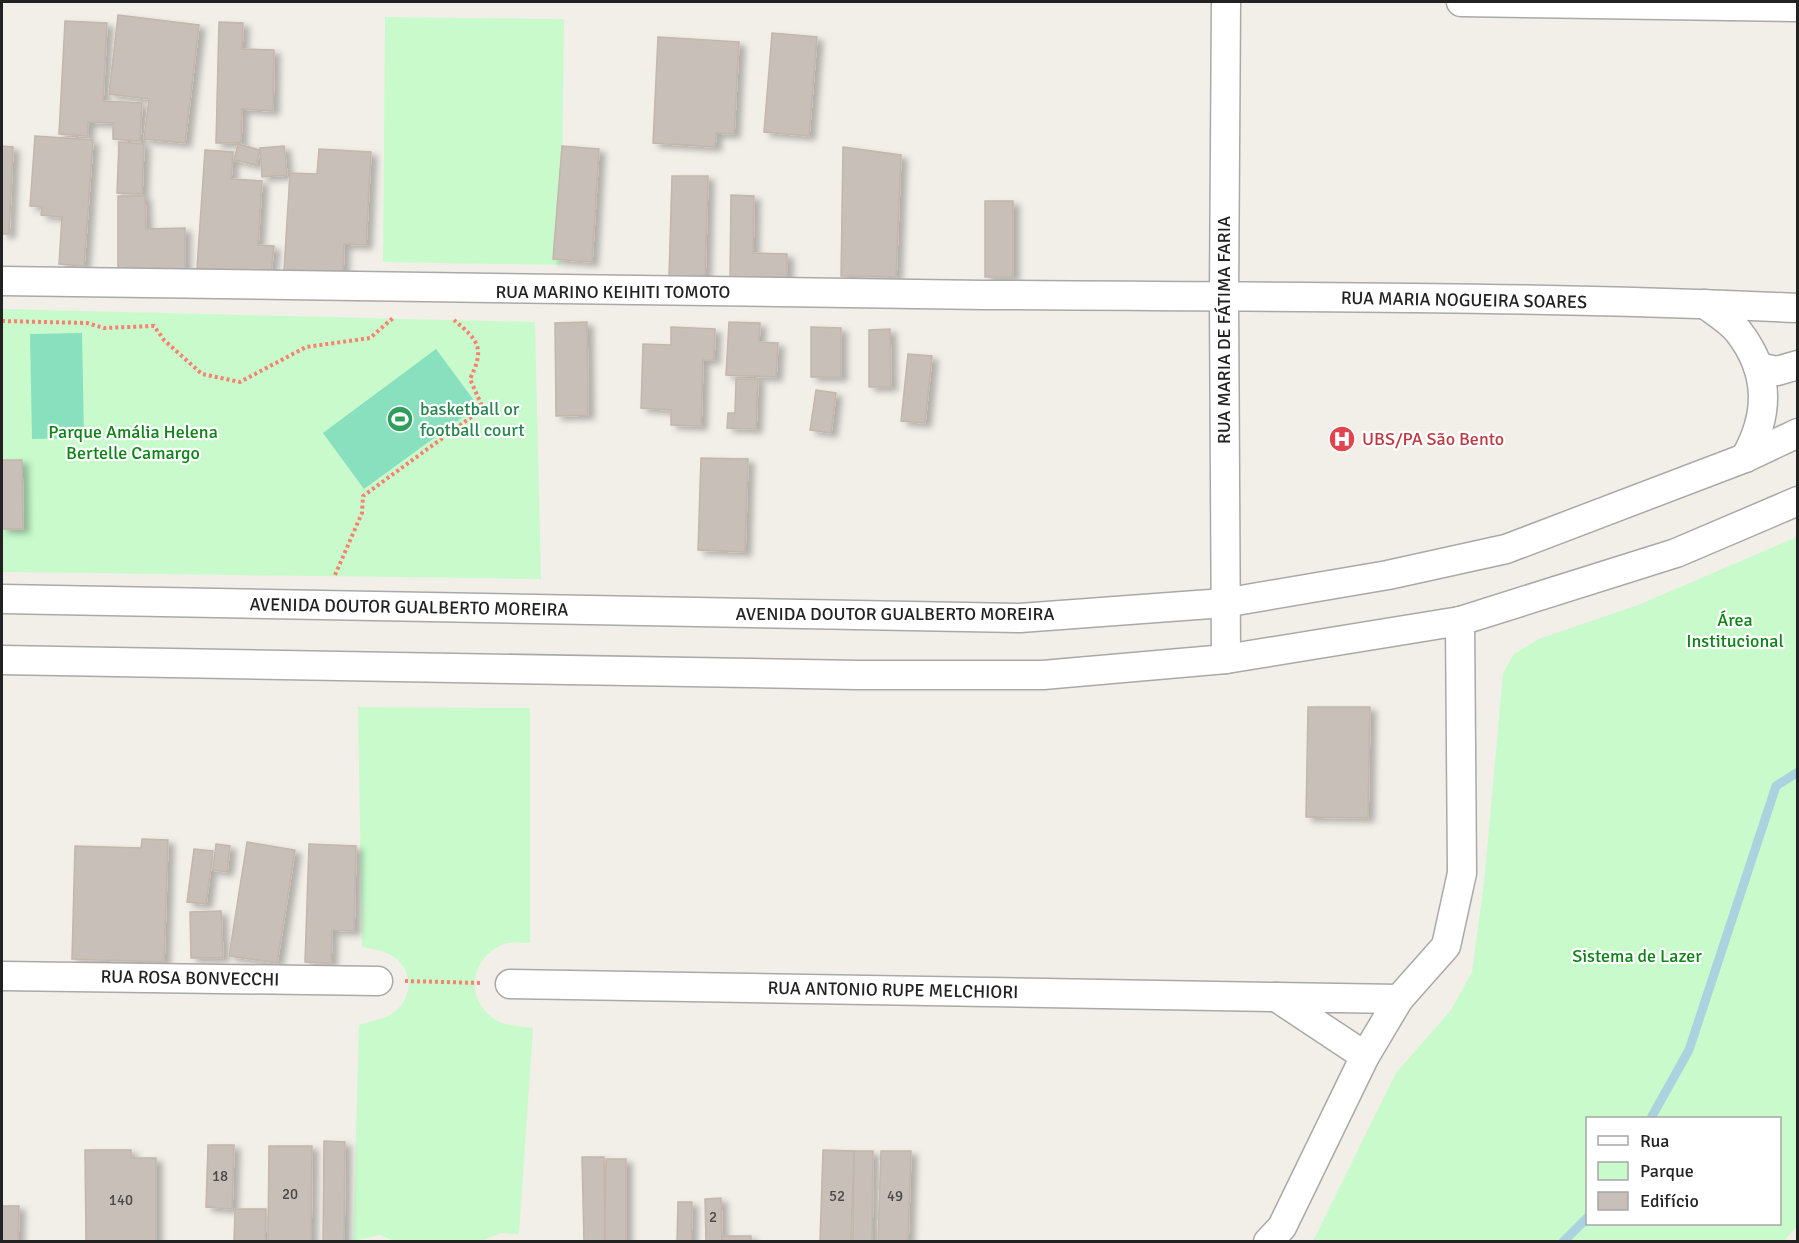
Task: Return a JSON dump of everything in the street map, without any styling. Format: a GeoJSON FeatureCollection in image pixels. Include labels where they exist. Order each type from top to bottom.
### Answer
{"type":"FeatureCollection","features":[{"type":"Feature","properties":{"kind":"street","name":"RUA MARIA DE FÁTIMA FARIA"},"geometry":{"type":"LineString","coordinates":[[1226,2],[1224,297],[1226,659]]}},
{"type":"Feature","properties":{"kind":"street"},"geometry":{"type":"LineString","coordinates":[[1461,2],[1797,7]]}},
{"type":"Feature","properties":{"kind":"street","name":"RUA MARINO KEIHITI TOMOTO"},"geometry":{"type":"LineString","coordinates":[[2,281],[479,291],[1224,297]]}},
{"type":"Feature","properties":{"kind":"street","name":"RUA MARIA NOGUEIRA SOARES"},"geometry":{"type":"LineString","coordinates":[[1224,297],[1705,304],[1797,308]]}},
{"type":"Feature","properties":{"kind":"street"},"geometry":{"type":"LineString","coordinates":[[1705,304],[1737,329],[1758,367],[1764,408],[1760,428],[1745,458]]}},
{"type":"Feature","properties":{"kind":"street"},"geometry":{"type":"LineString","coordinates":[[1758,367],[1777,371],[1797,365]]}},
{"type":"Feature","properties":{"kind":"street","name":"AVENIDA DOUTOR GUALBERTO MOREIRA"},"geometry":{"type":"LineString","coordinates":[[2,599],[1020,618],[1224,603],[1388,576],[1506,549],[1745,458],[1797,433]]}},
{"type":"Feature","properties":{"kind":"street"},"geometry":{"type":"LineString","coordinates":[[2,660],[915,675],[1043,675],[1226,659],[1460,621],[1676,554],[1797,501]]}},
{"type":"Feature","properties":{"kind":"street"},"geometry":{"type":"LineString","coordinates":[[1268,1242],[1282,1227],[1365,1056],[1399,999],[1446,946],[1462,873],[1460,621]]}},
{"type":"Feature","properties":{"kind":"street","name":"RUA ROSA BONVECCHI"},"geometry":{"type":"LineString","coordinates":[[2,976],[378,981]]}},
{"type":"Feature","properties":{"kind":"street","name":"RUA ANTONIO RUPE MELCHIORI"},"geometry":{"type":"LineString","coordinates":[[510,984],[1399,999]]}},
{"type":"Feature","properties":{"kind":"street"},"geometry":{"type":"LineString","coordinates":[[1276,997],[1365,1056]]}},
{"type":"Feature","properties":{"kind":"path"},"geometry":{"type":"LineString","coordinates":[[2,321],[87,323],[104,328],[154,326],[164,340],[202,374],[240,382],[306,346],[370,338],[393,318],[399,317]]}},
{"type":"Feature","properties":{"kind":"path"},"geometry":{"type":"LineString","coordinates":[[324,576],[334,576],[362,513],[363,496],[477,413],[481,404],[470,380],[479,353],[477,343],[453,320],[446,318]]}},
{"type":"Feature","properties":{"kind":"path"},"geometry":{"type":"LineString","coordinates":[[378,981],[510,984]]}},
{"type":"Feature","properties":{"kind":"green space"},"geometry":{"type":"Polygon","coordinates":[[[385,17],[564,19],[561,265],[383,262],[385,17]]]}},
{"type":"Feature","properties":{"kind":"green space","name":"Parque Amália Helena Bertelle Camargo"},"geometry":{"type":"Polygon","coordinates":[[[2,309],[535,322],[541,579],[2,572],[2,309]]]}},
{"type":"Feature","properties":{"kind":"green space"},"geometry":{"type":"Polygon","coordinates":[[[82,333],[84,438],[32,439],[30,334],[82,333]]]}},
{"type":"Feature","properties":{"kind":"green space","name":"basketball or football court"},"geometry":{"type":"Polygon","coordinates":[[[436,349],[478,406],[364,489],[323,433],[436,349]]]}},
{"type":"Feature","properties":{"kind":"green space","name":"Sistema de Lazer"},"geometry":{"type":"Polygon","coordinates":[[[1797,537],[1797,1226],[1783,1242],[1313,1241],[1396,1073],[1451,1010],[1472,972],[1484,883],[1503,673],[1514,654],[1539,639],[1638,605],[1797,537]]]}},
{"type":"Feature","properties":{"kind":"green space"},"geometry":{"type":"Polygon","coordinates":[[[358,707],[530,708],[530,943],[508,943],[491,951],[483,960],[475,980],[475,991],[486,1012],[504,1024],[533,1028],[519,1234],[501,1233],[481,1241],[394,1241],[380,1235],[353,1241],[359,1025],[386,1017],[395,1011],[407,995],[408,986],[408,977],[398,960],[386,953],[362,947],[358,707]]]}},
{"type":"Feature","properties":{"kind":"building"},"geometry":{"type":"Polygon","coordinates":[[[118,15],[199,25],[185,143],[144,139],[149,99],[109,94],[118,15]]]}},
{"type":"Feature","properties":{"kind":"building"},"geometry":{"type":"Polygon","coordinates":[[[65,21],[107,23],[103,101],[142,103],[140,141],[113,139],[113,123],[88,122],[88,136],[59,134],[65,21]]]}},
{"type":"Feature","properties":{"kind":"building"},"geometry":{"type":"Polygon","coordinates":[[[219,22],[243,23],[242,49],[274,50],[273,111],[242,109],[241,143],[216,143],[219,22]]]}},
{"type":"Feature","properties":{"kind":"building"},"geometry":{"type":"Polygon","coordinates":[[[772,33],[817,37],[809,136],[764,132],[772,33]]]}},
{"type":"Feature","properties":{"kind":"building"},"geometry":{"type":"Polygon","coordinates":[[[658,37],[739,42],[734,134],[716,133],[715,147],[653,143],[658,37]]]}},
{"type":"Feature","properties":{"kind":"building"},"geometry":{"type":"Polygon","coordinates":[[[35,136],[93,140],[84,266],[59,264],[62,217],[41,215],[42,207],[30,206],[35,136]]]}},
{"type":"Feature","properties":{"kind":"building"},"geometry":{"type":"Polygon","coordinates":[[[119,142],[144,144],[142,194],[117,193],[119,142]]]}},
{"type":"Feature","properties":{"kind":"building"},"geometry":{"type":"Polygon","coordinates":[[[238,144],[260,150],[256,165],[234,160],[238,144]]]}},
{"type":"Feature","properties":{"kind":"building"},"geometry":{"type":"Polygon","coordinates":[[[2,146],[13,147],[9,234],[2,234],[2,146]]]}},
{"type":"Feature","properties":{"kind":"building"},"geometry":{"type":"Polygon","coordinates":[[[284,146],[287,175],[262,177],[260,148],[284,146]]]}},
{"type":"Feature","properties":{"kind":"building"},"geometry":{"type":"Polygon","coordinates":[[[562,146],[599,149],[592,262],[553,259],[562,146]]]}},
{"type":"Feature","properties":{"kind":"building"},"geometry":{"type":"Polygon","coordinates":[[[843,147],[901,155],[896,277],[841,276],[843,147]]]}},
{"type":"Feature","properties":{"kind":"building"},"geometry":{"type":"Polygon","coordinates":[[[319,149],[371,152],[366,245],[344,244],[343,274],[284,271],[290,173],[317,174],[319,149]]]}},
{"type":"Feature","properties":{"kind":"building"},"geometry":{"type":"Polygon","coordinates":[[[205,150],[233,152],[231,179],[262,181],[258,245],[274,246],[271,273],[197,268],[205,150]]]}},
{"type":"Feature","properties":{"kind":"building"},"geometry":{"type":"Polygon","coordinates":[[[672,176],[708,176],[705,278],[669,277],[672,176]]]}},
{"type":"Feature","properties":{"kind":"building"},"geometry":{"type":"Polygon","coordinates":[[[731,195],[754,196],[753,253],[787,254],[787,279],[730,278],[731,195]]]}},
{"type":"Feature","properties":{"kind":"building"},"geometry":{"type":"Polygon","coordinates":[[[118,196],[145,196],[146,229],[185,228],[185,269],[118,269],[118,196]]]}},
{"type":"Feature","properties":{"kind":"building"},"geometry":{"type":"Polygon","coordinates":[[[985,201],[1013,201],[1013,277],[985,277],[985,201]]]}},
{"type":"Feature","properties":{"kind":"building"},"geometry":{"type":"Polygon","coordinates":[[[587,322],[588,415],[556,416],[555,323],[587,322]]]}},
{"type":"Feature","properties":{"kind":"building"},"geometry":{"type":"Polygon","coordinates":[[[729,322],[760,323],[759,342],[778,343],[776,377],[726,375],[729,322]]]}},
{"type":"Feature","properties":{"kind":"building"},"geometry":{"type":"Polygon","coordinates":[[[671,327],[715,329],[714,360],[703,360],[701,426],[671,425],[671,410],[641,408],[643,344],[671,345],[671,327]]]}},
{"type":"Feature","properties":{"kind":"building"},"geometry":{"type":"Polygon","coordinates":[[[811,327],[841,328],[841,377],[811,377],[811,327]]]}},
{"type":"Feature","properties":{"kind":"building"},"geometry":{"type":"Polygon","coordinates":[[[890,329],[891,387],[869,387],[869,330],[890,329]]]}},
{"type":"Feature","properties":{"kind":"building"},"geometry":{"type":"Polygon","coordinates":[[[908,354],[932,356],[925,423],[901,421],[908,354]]]}},
{"type":"Feature","properties":{"kind":"building"},"geometry":{"type":"Polygon","coordinates":[[[736,379],[758,379],[756,429],[727,428],[728,413],[735,413],[736,379]]]}},
{"type":"Feature","properties":{"kind":"building"},"geometry":{"type":"Polygon","coordinates":[[[816,390],[836,393],[831,433],[810,430],[816,390]]]}},
{"type":"Feature","properties":{"kind":"building"},"geometry":{"type":"Polygon","coordinates":[[[701,458],[748,459],[745,552],[698,550],[701,458]]]}},
{"type":"Feature","properties":{"kind":"building"},"geometry":{"type":"Polygon","coordinates":[[[2,460],[22,460],[23,529],[2,529],[2,460]]]}},
{"type":"Feature","properties":{"kind":"building"},"geometry":{"type":"Polygon","coordinates":[[[1308,707],[1370,707],[1368,818],[1306,817],[1308,707]]]}},
{"type":"Feature","properties":{"kind":"building"},"geometry":{"type":"Polygon","coordinates":[[[142,839],[168,840],[164,962],[72,959],[75,846],[141,848],[142,839]]]}},
{"type":"Feature","properties":{"kind":"building"},"geometry":{"type":"Polygon","coordinates":[[[247,842],[295,850],[277,963],[229,956],[247,842]]]}},
{"type":"Feature","properties":{"kind":"building"},"geometry":{"type":"Polygon","coordinates":[[[216,844],[230,846],[227,872],[213,870],[216,844]]]}},
{"type":"Feature","properties":{"kind":"building"},"geometry":{"type":"Polygon","coordinates":[[[309,844],[356,846],[354,931],[332,930],[331,963],[305,962],[309,844]]]}},
{"type":"Feature","properties":{"kind":"building"},"geometry":{"type":"Polygon","coordinates":[[[194,849],[213,851],[206,904],[187,902],[194,849]]]}},
{"type":"Feature","properties":{"kind":"building"},"geometry":{"type":"Polygon","coordinates":[[[221,911],[223,958],[191,958],[190,912],[221,911]]]}},
{"type":"Feature","properties":{"kind":"building"},"geometry":{"type":"Polygon","coordinates":[[[324,1141],[345,1142],[344,1242],[323,1242],[324,1141]]]}},
{"type":"Feature","properties":{"kind":"building"},"geometry":{"type":"Polygon","coordinates":[[[208,1145],[234,1145],[232,1209],[206,1207],[208,1145]]]}},
{"type":"Feature","properties":{"kind":"building"},"geometry":{"type":"Polygon","coordinates":[[[269,1146],[312,1146],[311,1242],[268,1242],[269,1146]]]}},
{"type":"Feature","properties":{"kind":"building"},"geometry":{"type":"Polygon","coordinates":[[[85,1150],[131,1150],[131,1158],[156,1158],[156,1242],[86,1242],[85,1150]]]}},
{"type":"Feature","properties":{"kind":"building"},"geometry":{"type":"Polygon","coordinates":[[[823,1150],[854,1151],[851,1242],[820,1242],[823,1150]]]}},
{"type":"Feature","properties":{"kind":"building"},"geometry":{"type":"Polygon","coordinates":[[[854,1151],[873,1151],[872,1242],[853,1242],[854,1151]]]}},
{"type":"Feature","properties":{"kind":"building"},"geometry":{"type":"Polygon","coordinates":[[[881,1151],[911,1151],[908,1242],[878,1242],[881,1151]]]}},
{"type":"Feature","properties":{"kind":"building"},"geometry":{"type":"Polygon","coordinates":[[[582,1157],[604,1157],[605,1242],[584,1242],[582,1157]]]}},
{"type":"Feature","properties":{"kind":"building"},"geometry":{"type":"Polygon","coordinates":[[[606,1159],[626,1159],[626,1242],[605,1242],[606,1159]]]}},
{"type":"Feature","properties":{"kind":"building"},"geometry":{"type":"Polygon","coordinates":[[[721,1198],[722,1242],[706,1242],[705,1199],[721,1198]]]}},
{"type":"Feature","properties":{"kind":"building"},"geometry":{"type":"Polygon","coordinates":[[[678,1202],[692,1202],[691,1242],[677,1242],[678,1202]]]}},
{"type":"Feature","properties":{"kind":"building"},"geometry":{"type":"Polygon","coordinates":[[[2,1206],[19,1206],[18,1242],[2,1242],[2,1206]]]}},
{"type":"Feature","properties":{"kind":"building"},"geometry":{"type":"Polygon","coordinates":[[[235,1209],[266,1209],[265,1242],[234,1242],[235,1209]]]}},
{"type":"Feature","properties":{"kind":"building"},"geometry":{"type":"Polygon","coordinates":[[[722,1236],[751,1236],[751,1242],[722,1242],[722,1236]]]}},
{"type":"Feature","properties":{"kind":"waterway"},"geometry":{"type":"LineString","coordinates":[[1652,1117],[1689,1050],[1776,786],[1798,772]]}},
{"type":"Feature","properties":{"kind":"waterway"},"geometry":{"type":"LineString","coordinates":[[1563,1242],[1586,1219]]}},
{"type":"Feature","properties":{"kind":"place","name":"basketball or football court"},"geometry":{"type":"Point","coordinates":[400,419]}},
{"type":"Feature","properties":{"kind":"place","name":"UBS/PA São Bento"},"geometry":{"type":"Point","coordinates":[1342,439]}},
{"type":"Feature","properties":{"kind":"park label","name":"Área Institucional"},"geometry":{"type":"Point","coordinates":[1735,630]}}]}
